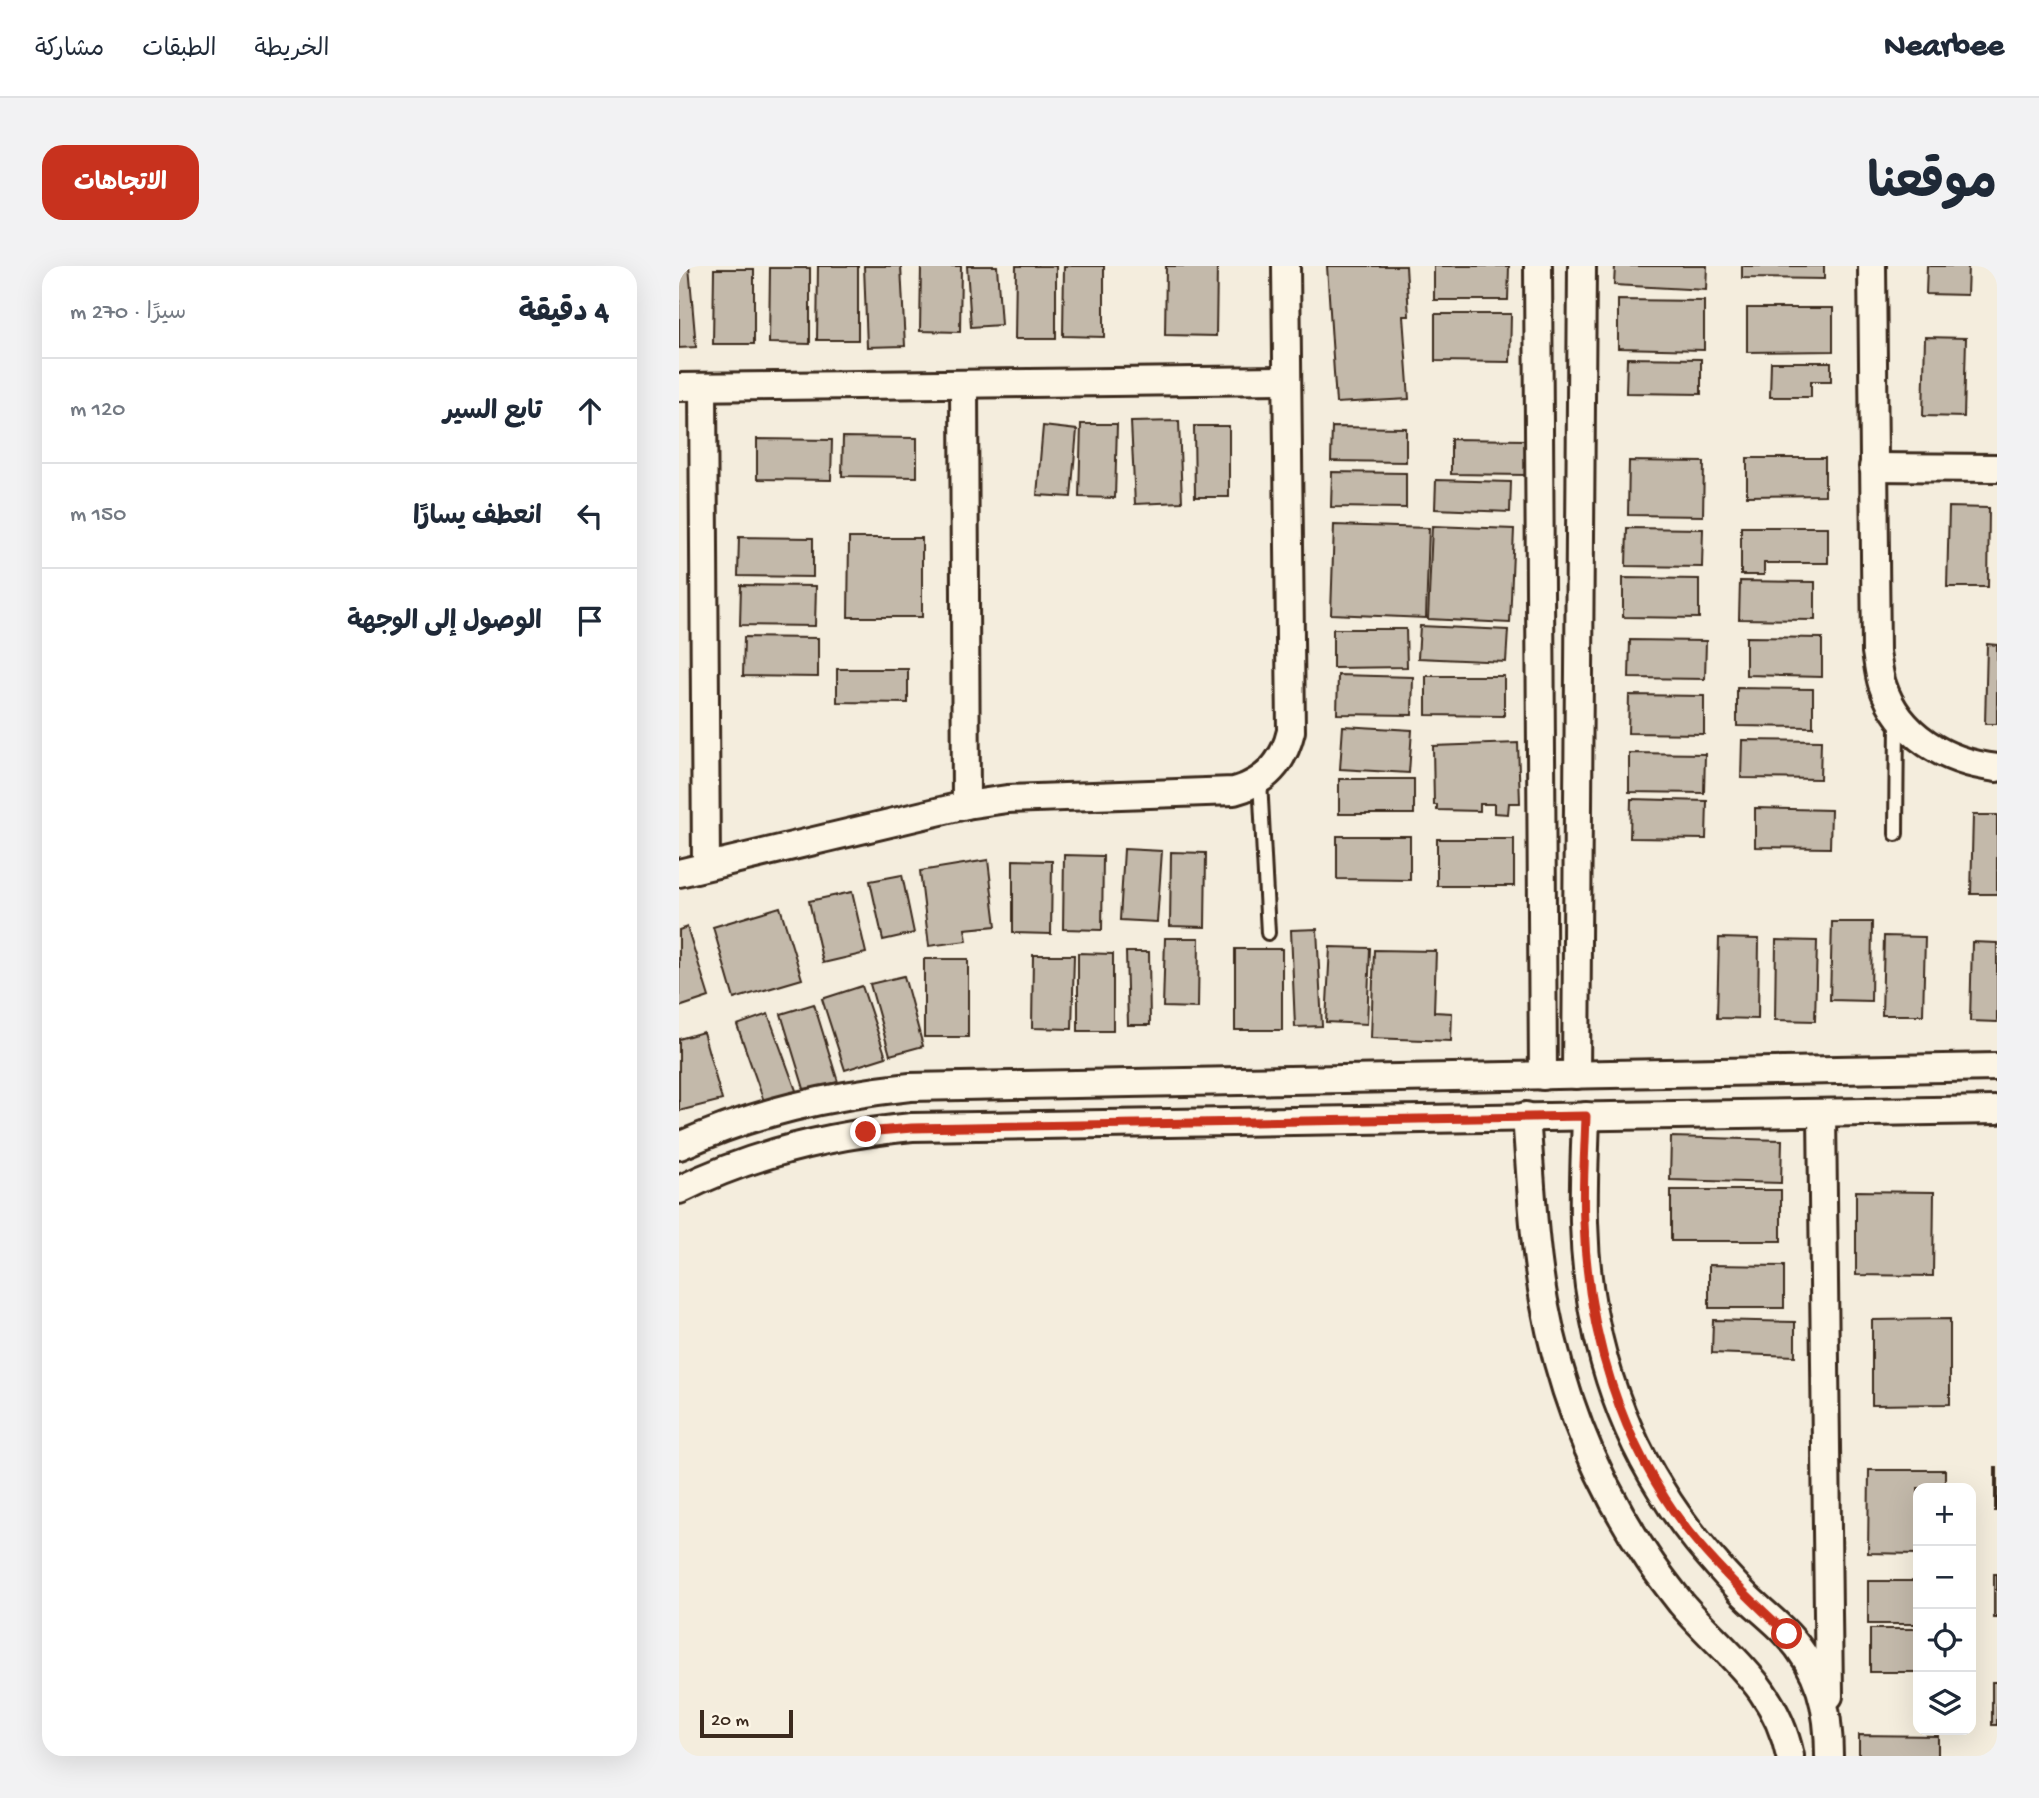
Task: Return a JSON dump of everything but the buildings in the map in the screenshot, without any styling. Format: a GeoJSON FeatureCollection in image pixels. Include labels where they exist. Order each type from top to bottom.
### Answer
{"type":"FeatureCollection","features":[{"type":"Feature","properties":{"kind":"street"},"geometry":{"type":"LineString","coordinates":[[679,873],[966,805],[1007,799],[1234,791],[1260,780],[1281,759],[1291,731],[1286,266]]}},
{"type":"Feature","properties":{"kind":"street"},"geometry":{"type":"LineString","coordinates":[[1538,266],[1543,1076]]}},
{"type":"Feature","properties":{"kind":"street"},"geometry":{"type":"LineString","coordinates":[[1576,1075],[1582,266]]}},
{"type":"Feature","properties":{"kind":"street"},"geometry":{"type":"LineString","coordinates":[[1872,266],[1875,652],[1882,685],[1897,714],[1919,739],[1947,757],[1972,765],[1997,768]]}},
{"type":"Feature","properties":{"kind":"street"},"geometry":{"type":"LineString","coordinates":[[706,865],[691,387],[1287,380]]}},
{"type":"Feature","properties":{"kind":"street"},"geometry":{"type":"LineString","coordinates":[[964,384],[966,805]]}},
{"type":"Feature","properties":{"kind":"street"},"geometry":{"type":"LineString","coordinates":[[1873,467],[1997,468]]}},
{"type":"Feature","properties":{"kind":"street"},"geometry":{"type":"LineString","coordinates":[[679,1146],[763,1113],[836,1097],[910,1087],[1997,1067]]}},
{"type":"Feature","properties":{"kind":"street"},"geometry":{"type":"LineString","coordinates":[[679,1190],[730,1167],[774,1152],[820,1140],[901,1128],[1997,1110]]}},
{"type":"Feature","properties":{"kind":"street"},"geometry":{"type":"LineString","coordinates":[[1822,1114],[1829,1756]]}},
{"type":"Feature","properties":{"kind":"street"},"geometry":{"type":"LineString","coordinates":[[1526,1116],[1543,1299],[1557,1362],[1577,1423],[1598,1471],[1636,1539],[1682,1603],[1760,1686],[1779,1719],[1790,1756]]}},
{"type":"Feature","properties":{"kind":"street"},"geometry":{"type":"LineString","coordinates":[[1586,1116],[1584,1222],[1588,1276],[1595,1319],[1618,1404],[1643,1458],[1687,1529],[1717,1566],[1801,1651],[1822,1695],[1829,1722]]}},
{"type":"Feature","properties":{"kind":"lane"},"geometry":{"type":"LineString","coordinates":[[1896,834],[1897,714]]}},
{"type":"Feature","properties":{"kind":"lane"},"geometry":{"type":"LineString","coordinates":[[1260,780],[1268,933]]}},
{"type":"Feature","properties":{"kind":"route"},"geometry":{"type":"LineString","coordinates":[[866,1132],[912,1128],[1586,1116],[1584,1222],[1588,1276],[1605,1362],[1618,1404],[1637,1448],[1660,1490],[1687,1529],[1743,1594],[1787,1634]]}}]}
